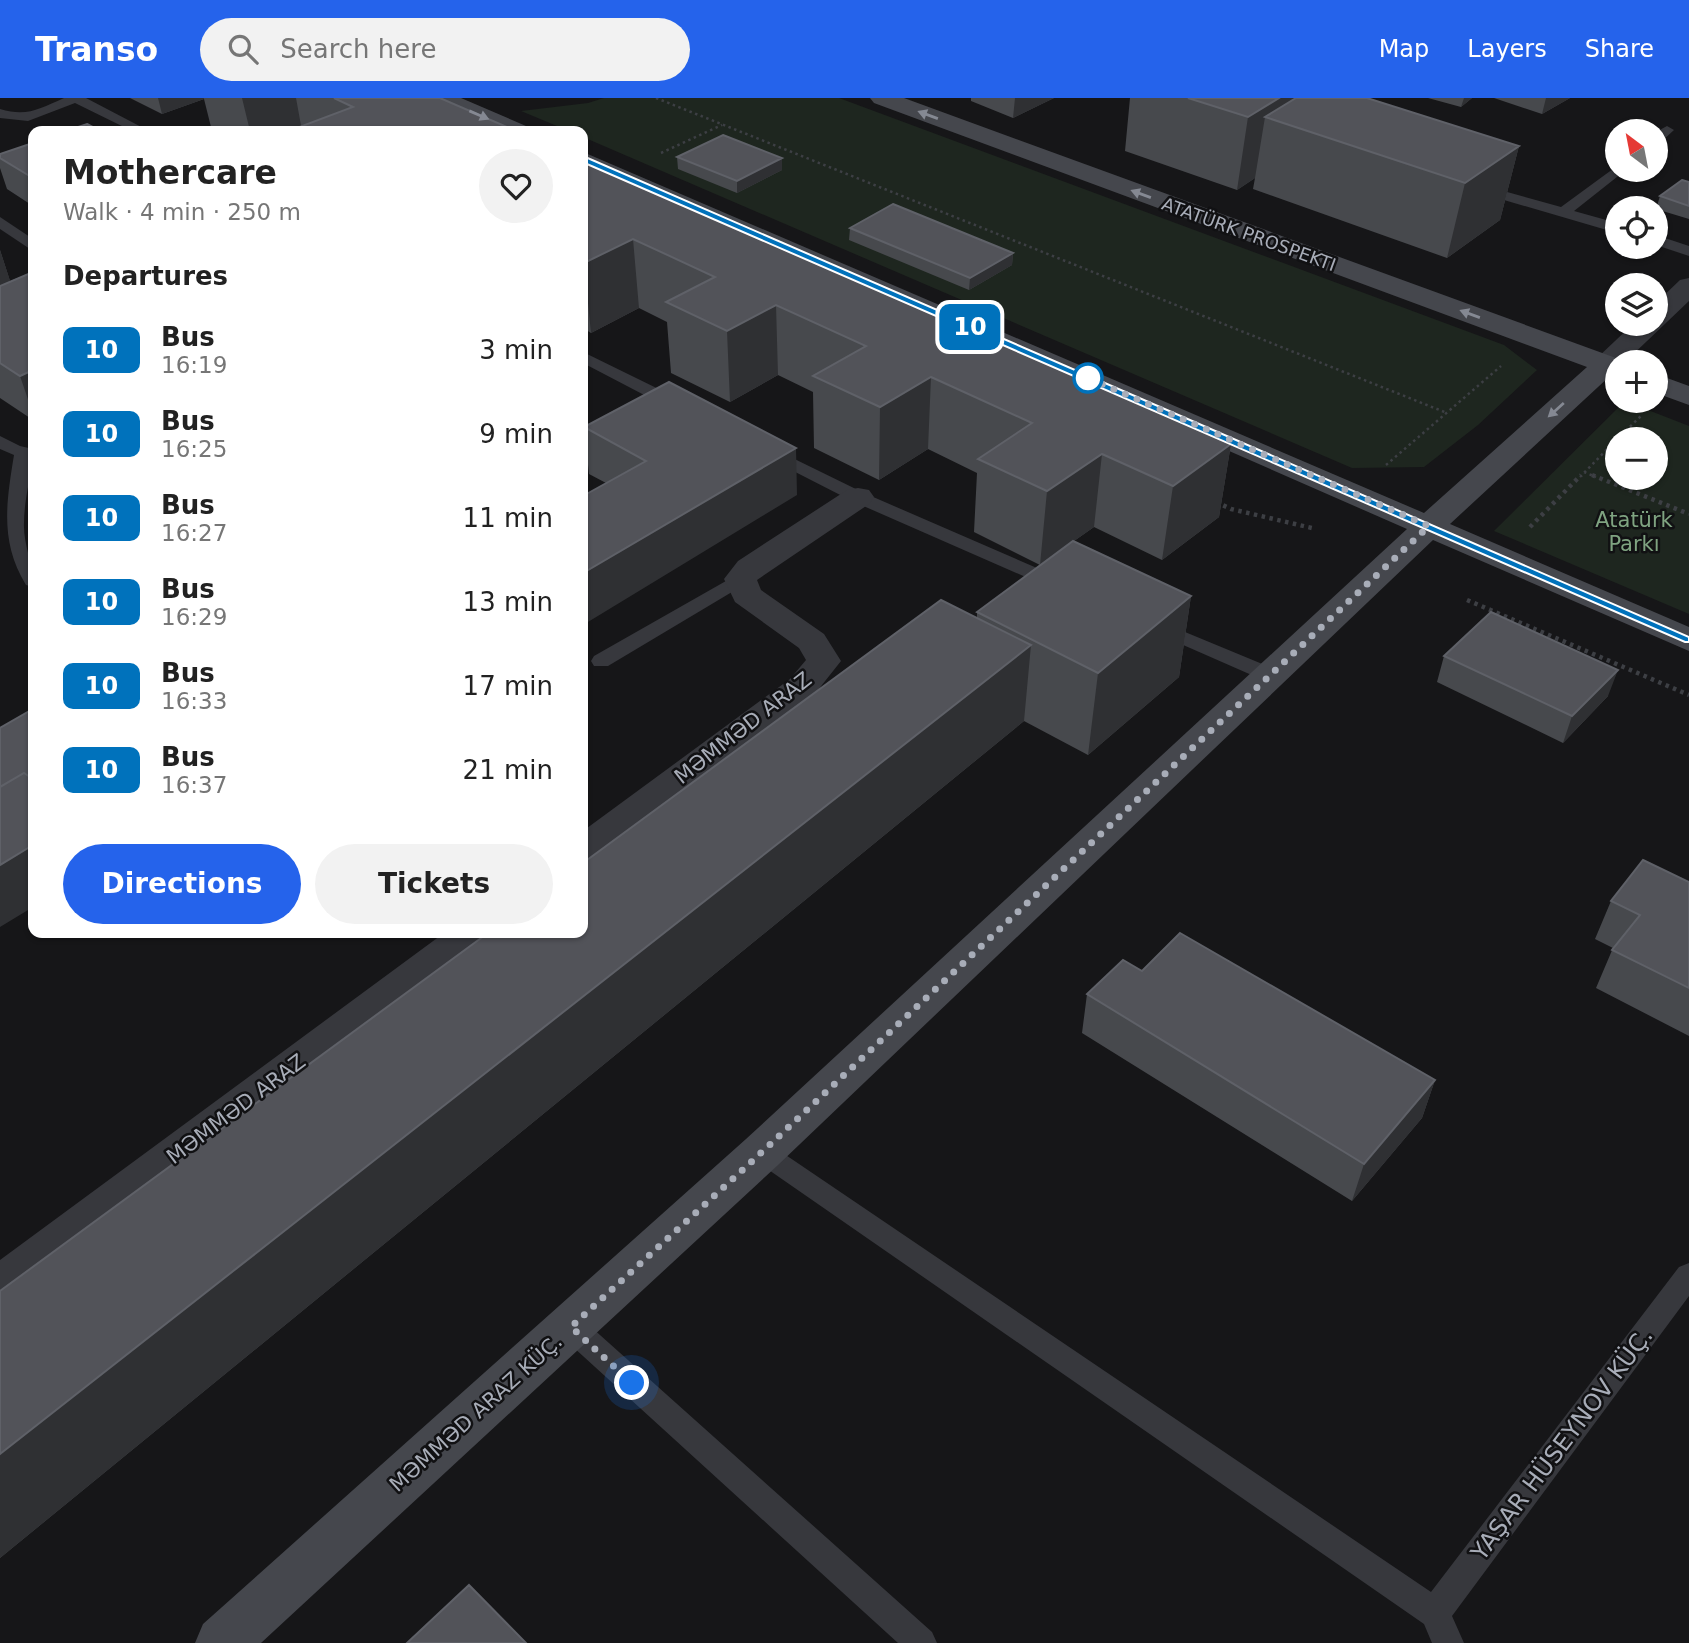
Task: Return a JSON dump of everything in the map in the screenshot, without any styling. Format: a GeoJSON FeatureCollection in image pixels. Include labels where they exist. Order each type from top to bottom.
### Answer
{"type":"FeatureCollection","features":[{"type":"Feature","properties":{"kind":"main road"},"geometry":{"type":"LineString","coordinates":[[441,98],[506,126]]}},
{"type":"Feature","properties":{"kind":"main road","name":"ATATÜRK PROSPEKTI"},"geometry":{"type":"LineString","coordinates":[[882,98],[1605,363]]}},
{"type":"Feature","properties":{"kind":"main road"},"geometry":{"type":"LineString","coordinates":[[588,161],[1689,640]]}},
{"type":"Feature","properties":{"kind":"main road","name":"MƏMMƏD ARAZ KÜÇ."},"geometry":{"type":"LineString","coordinates":[[222,1643],[762,1152],[1429,526],[1605,372]]}},
{"type":"Feature","properties":{"kind":"main road"},"geometry":{"type":"LineString","coordinates":[[1668,388],[1689,396]]}},
{"type":"Feature","properties":{"kind":"street"},"geometry":{"type":"LineString","coordinates":[[1668,306],[1689,286]]}},
{"type":"Feature","properties":{"kind":"street","name":"MƏMMƏD ARAZ KÜÇ."},"geometry":{"type":"LineString","coordinates":[[1626,350],[1638,336]]}},
{"type":"Feature","properties":{"kind":"street"},"geometry":{"type":"LineString","coordinates":[[740,579],[749,568],[858,497]]}},
{"type":"Feature","properties":{"kind":"street","name":"MƏMMƏD ARAZ"},"geometry":{"type":"LineString","coordinates":[[588,846],[802,687],[824,662],[811,641],[747,594],[740,579]]}},
{"type":"Feature","properties":{"kind":"street","name":"MƏMMƏD ARAZ"},"geometry":{"type":"LineString","coordinates":[[0,1286],[465,938]]}},
{"type":"Feature","properties":{"kind":"lane"},"geometry":{"type":"LineString","coordinates":[[0,113],[8,118],[27,118],[75,98],[132,126]]}},
{"type":"Feature","properties":{"kind":"lane"},"geometry":{"type":"LineString","coordinates":[[1565,211],[1605,179]]}},
{"type":"Feature","properties":{"kind":"lane"},"geometry":{"type":"LineString","coordinates":[[1461,183],[1605,224]]}},
{"type":"Feature","properties":{"kind":"lane"},"geometry":{"type":"LineString","coordinates":[[3,228],[28,243]]}},
{"type":"Feature","properties":{"kind":"lane"},"geometry":{"type":"LineString","coordinates":[[1668,244],[1689,251]]}},
{"type":"Feature","properties":{"kind":"lane"},"geometry":{"type":"LineString","coordinates":[[588,360],[691,412]]}},
{"type":"Feature","properties":{"kind":"lane"},"geometry":{"type":"LineString","coordinates":[[0,441],[28,453],[13,537],[18,559],[28,574]]}},
{"type":"Feature","properties":{"kind":"lane"},"geometry":{"type":"LineString","coordinates":[[750,442],[858,497],[1072,590]]}},
{"type":"Feature","properties":{"kind":"lane"},"geometry":{"type":"LineString","coordinates":[[601,661],[740,579]]}},
{"type":"Feature","properties":{"kind":"lane"},"geometry":{"type":"LineString","coordinates":[[1134,617],[1270,675]]}},
{"type":"Feature","properties":{"kind":"lane"},"geometry":{"type":"LineString","coordinates":[[762,1152],[1435,1613],[1448,1643]]}},
{"type":"Feature","properties":{"kind":"lane","name":"YAŞAR HÜSEYNOV KÜÇ."},"geometry":{"type":"LineString","coordinates":[[1435,1613],[1689,1275]]}},
{"type":"Feature","properties":{"kind":"lane"},"geometry":{"type":"LineString","coordinates":[[571,1327],[921,1643]]}},
{"type":"Feature","properties":{"kind":"path"},"geometry":{"type":"LineString","coordinates":[[656,98],[1447,413]]}},
{"type":"Feature","properties":{"kind":"path"},"geometry":{"type":"LineString","coordinates":[[657,155],[722,125]]}},
{"type":"Feature","properties":{"kind":"path"},"geometry":{"type":"LineString","coordinates":[[1385,466],[1505,363]]}},
{"type":"Feature","properties":{"kind":"path"},"geometry":{"type":"LineString","coordinates":[[1630,427],[1641,416]]}},
{"type":"Feature","properties":{"kind":"path"},"geometry":{"type":"LineString","coordinates":[[1529,528],[1605,451]]}},
{"type":"Feature","properties":{"kind":"path"},"geometry":{"type":"LineString","coordinates":[[1584,472],[1689,514]]}},
{"type":"Feature","properties":{"kind":"path"},"geometry":{"type":"LineString","coordinates":[[1206,497],[1231,509],[1312,528]]}},
{"type":"Feature","properties":{"kind":"path"},"geometry":{"type":"LineString","coordinates":[[1467,600],[1689,695]]}},
{"type":"Feature","properties":{"kind":"green space"},"geometry":{"type":"Polygon","coordinates":[[[604,98],[839,98],[1504,345],[1537,370],[1478,425],[1424,467],[1352,468],[588,139],[588,126],[557,126],[521,111],[588,103],[604,98]]]}},
{"type":"Feature","properties":{"kind":"green space","name":"Atatürk Parkı"},"geometry":{"type":"Polygon","coordinates":[[[1613,413],[1656,413],[1689,426],[1689,614],[1494,531],[1613,413]]]}},
{"type":"Feature","properties":{"kind":"building"},"geometry":{"type":"Polygon","coordinates":[[[334,98],[440,98],[504,126],[302,126],[353,107],[334,98]]]}},
{"type":"Feature","properties":{"kind":"building"},"geometry":{"type":"Polygon","coordinates":[[[1188,98],[1279,98],[1248,117],[1188,98]]]}},
{"type":"Feature","properties":{"kind":"building"},"geometry":{"type":"Polygon","coordinates":[[[1296,98],[1367,98],[1519,146],[1465,183],[1265,117],[1296,98]]]}},
{"type":"Feature","properties":{"kind":"building"},"geometry":{"type":"Polygon","coordinates":[[[723,135],[782,158],[737,181],[677,157],[723,135]]]}},
{"type":"Feature","properties":{"kind":"building"},"geometry":{"type":"Polygon","coordinates":[[[28,145],[28,175],[0,158],[0,154],[28,145]]]}},
{"type":"Feature","properties":{"kind":"building"},"geometry":{"type":"Polygon","coordinates":[[[588,162],[1231,444],[1173,486],[1102,454],[1047,491],[978,459],[1032,423],[931,377],[880,407],[813,376],[866,346],[776,305],[727,331],[666,302],[715,277],[633,239],[588,261],[588,162]]]}},
{"type":"Feature","properties":{"kind":"building"},"geometry":{"type":"Polygon","coordinates":[[[1682,180],[1689,182],[1689,206],[1668,199],[1668,196],[1660,196],[1682,180]]]}},
{"type":"Feature","properties":{"kind":"building"},"geometry":{"type":"Polygon","coordinates":[[[893,204],[1013,253],[970,278],[850,228],[893,204]]]}},
{"type":"Feature","properties":{"kind":"building"},"geometry":{"type":"Polygon","coordinates":[[[28,274],[28,372],[20,376],[0,363],[0,286],[28,274]]]}},
{"type":"Feature","properties":{"kind":"building"},"geometry":{"type":"Polygon","coordinates":[[[669,382],[796,448],[588,570],[588,493],[646,461],[588,429],[588,425],[669,382]]]}},
{"type":"Feature","properties":{"kind":"building"},"geometry":{"type":"Polygon","coordinates":[[[1073,541],[1191,596],[1098,673],[977,612],[1073,541]]]}},
{"type":"Feature","properties":{"kind":"building"},"geometry":{"type":"Polygon","coordinates":[[[941,600],[1031,645],[0,1454],[0,1291],[481,938],[588,938],[588,859],[941,600]]]}},
{"type":"Feature","properties":{"kind":"building"},"geometry":{"type":"Polygon","coordinates":[[[1491,612],[1618,670],[1572,716],[1444,656],[1491,612]]]}},
{"type":"Feature","properties":{"kind":"building"},"geometry":{"type":"Polygon","coordinates":[[[28,712],[28,776],[24,773],[0,787],[0,728],[28,712]]]}},
{"type":"Feature","properties":{"kind":"building"},"geometry":{"type":"Polygon","coordinates":[[[24,773],[28,776],[28,848],[0,865],[0,787],[24,773]]]}},
{"type":"Feature","properties":{"kind":"building"},"geometry":{"type":"Polygon","coordinates":[[[1643,860],[1689,882],[1689,988],[1612,950],[1640,915],[1611,901],[1643,860]]]}},
{"type":"Feature","properties":{"kind":"building"},"geometry":{"type":"Polygon","coordinates":[[[1180,933],[1435,1080],[1364,1164],[1087,994],[1123,960],[1142,971],[1180,933]]]}},
{"type":"Feature","properties":{"kind":"building"},"geometry":{"type":"Polygon","coordinates":[[[469,1585],[526,1643],[407,1643],[469,1585]]]}},
{"type":"Feature","properties":{"kind":"bus line","name":"10"},"geometry":{"type":"LineString","coordinates":[[588,161],[1689,640]]}},
{"type":"Feature","properties":{"kind":"route"},"geometry":{"type":"LineString","coordinates":[[632,1383],[571,1327],[762,1152],[1429,526],[1088,378]]}}]}
